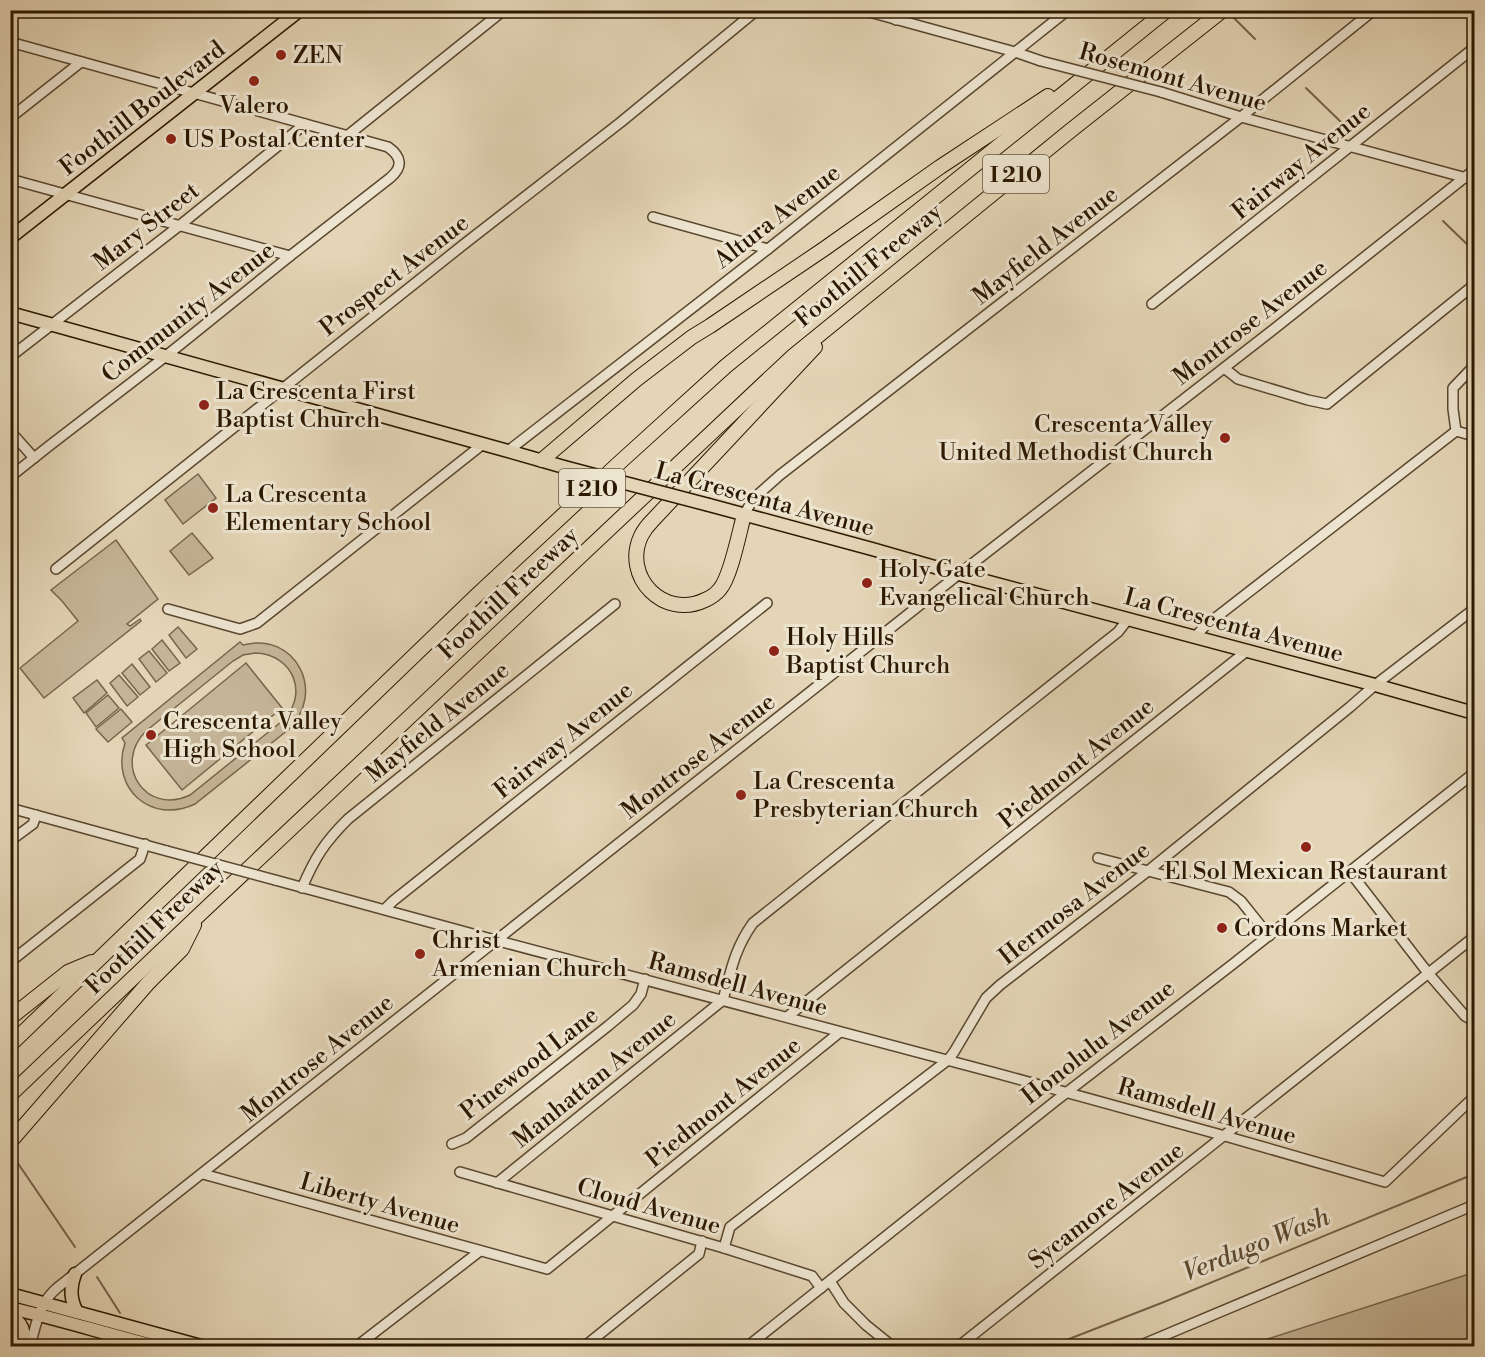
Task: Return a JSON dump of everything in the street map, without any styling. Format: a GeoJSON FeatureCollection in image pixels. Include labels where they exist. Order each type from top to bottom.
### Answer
{"type":"FeatureCollection","features":[{"type":"Feature","properties":{"kind":"highway","name":"Foothill Freeway"},"geometry":{"type":"LineString","coordinates":[[10,1045],[477,595],[717,373],[1167,10]]}},
{"type":"Feature","properties":{"kind":"highway","name":"Foothill Freeway"},"geometry":{"type":"LineString","coordinates":[[10,1095],[783,365],[1070,131],[1223,10]]}},
{"type":"Feature","properties":{"kind":"highway"},"geometry":{"type":"LineString","coordinates":[[542,460],[629,386],[692,337],[824,249],[940,167],[1115,52]]}},
{"type":"Feature","properties":{"kind":"highway"},"geometry":{"type":"LineString","coordinates":[[744,515],[727,577],[720,589],[709,598],[698,603],[673,604],[661,600],[644,584],[636,559],[637,546],[642,534],[856,304]]}},
{"type":"Feature","properties":{"kind":"highway"},"geometry":{"type":"LineString","coordinates":[[10,1142],[149,981],[182,949],[198,916]]}},
{"type":"Feature","properties":{"kind":"highway"},"geometry":{"type":"LineString","coordinates":[[10,1018],[68,972],[100,959]]}},
{"type":"Feature","properties":{"kind":"main road","name":"Foothill Boulevard"},"geometry":{"type":"LineString","coordinates":[[10,238],[300,10]]}},
{"type":"Feature","properties":{"kind":"main road","name":"La Crescenta Avenue"},"geometry":{"type":"LineString","coordinates":[[10,313],[564,467],[1474,713]]}},
{"type":"Feature","properties":{"kind":"main road"},"geometry":{"type":"LineString","coordinates":[[75,1274],[71,1300],[77,1312]]}},
{"type":"Feature","properties":{"kind":"main road"},"geometry":{"type":"LineString","coordinates":[[10,1294],[41,1309],[136,1339],[201,1347]]}},
{"type":"Feature","properties":{"kind":"main road"},"geometry":{"type":"LineString","coordinates":[[10,1308],[77,1312],[154,1347]]}},
{"type":"Feature","properties":{"kind":"main road"},"geometry":{"type":"LineString","coordinates":[[10,1317],[16,1319],[23,1327],[25,1347]]}},
{"type":"Feature","properties":{"kind":"street"},"geometry":{"type":"LineString","coordinates":[[10,42],[347,136],[504,10]]}},
{"type":"Feature","properties":{"kind":"street","name":"Prospect Avenue"},"geometry":{"type":"LineString","coordinates":[[56,569],[621,122],[756,10]]}},
{"type":"Feature","properties":{"kind":"street","name":"Rosemont Avenue"},"geometry":{"type":"LineString","coordinates":[[862,10],[1474,180]]}},
{"type":"Feature","properties":{"kind":"street"},"geometry":{"type":"LineString","coordinates":[[896,20],[908,10]]}},
{"type":"Feature","properties":{"kind":"street","name":"Altura Avenue"},"geometry":{"type":"LineString","coordinates":[[508,451],[768,249],[1068,10]]}},
{"type":"Feature","properties":{"kind":"street","name":"Mayfield Avenue"},"geometry":{"type":"LineString","coordinates":[[744,515],[753,499],[780,475],[1241,117],[1374,10]]}},
{"type":"Feature","properties":{"kind":"street","name":"Fairway Avenue"},"geometry":{"type":"LineString","coordinates":[[1152,304],[1474,48]]}},
{"type":"Feature","properties":{"kind":"street"},"geometry":{"type":"LineString","coordinates":[[10,118],[81,62]]}},
{"type":"Feature","properties":{"kind":"street","name":"Mary Street"},"geometry":{"type":"LineString","coordinates":[[10,357],[179,226],[305,124]]}},
{"type":"Feature","properties":{"kind":"street","name":"Community Avenue"},"geometry":{"type":"LineString","coordinates":[[10,477],[166,356],[398,170],[400,164],[398,156],[393,150],[347,136]]}},
{"type":"Feature","properties":{"kind":"street","name":"Montrose Avenue"},"geometry":{"type":"LineString","coordinates":[[41,1309],[52,1292],[495,940],[1474,170]]}},
{"type":"Feature","properties":{"kind":"street"},"geometry":{"type":"LineString","coordinates":[[10,179],[290,256]]}},
{"type":"Feature","properties":{"kind":"street"},"geometry":{"type":"LineString","coordinates":[[653,218],[768,249]]}},
{"type":"Feature","properties":{"kind":"street"},"geometry":{"type":"LineString","coordinates":[[1224,368],[1238,379],[1327,404],[1474,285]]}},
{"type":"Feature","properties":{"kind":"street"},"geometry":{"type":"LineString","coordinates":[[1456,430],[1453,388],[1474,366]]}},
{"type":"Feature","properties":{"kind":"street"},"geometry":{"type":"LineString","coordinates":[[1456,430],[1474,436]]}},
{"type":"Feature","properties":{"kind":"street"},"geometry":{"type":"LineString","coordinates":[[1195,637],[1205,626],[1456,430]]}},
{"type":"Feature","properties":{"kind":"street"},"geometry":{"type":"LineString","coordinates":[[10,431],[34,458]]}},
{"type":"Feature","properties":{"kind":"street"},"geometry":{"type":"LineString","coordinates":[[168,609],[240,629],[257,623],[483,444]]}},
{"type":"Feature","properties":{"kind":"street","name":"Fairway Avenue"},"geometry":{"type":"LineString","coordinates":[[385,909],[767,603]]}},
{"type":"Feature","properties":{"kind":"street","name":"Mayfield Avenue"},"geometry":{"type":"LineString","coordinates":[[302,888],[317,855],[328,839],[348,819],[615,604]]}},
{"type":"Feature","properties":{"kind":"street","name":"Hermosa Avenue"},"geometry":{"type":"LineString","coordinates":[[724,1248],[730,1227],[948,1060],[990,994],[1148,871],[1375,685],[1474,609]]}},
{"type":"Feature","properties":{"kind":"street"},"geometry":{"type":"LineString","coordinates":[[723,1000],[735,955],[753,922],[1118,632],[1128,619]]}},
{"type":"Feature","properties":{"kind":"street","name":"Piedmont Avenue"},"geometry":{"type":"LineString","coordinates":[[787,1017],[1248,651]]}},
{"type":"Feature","properties":{"kind":"street","name":"Honolulu Avenue"},"geometry":{"type":"LineString","coordinates":[[748,1347],[1066,1093],[1474,773]]}},
{"type":"Feature","properties":{"kind":"street","name":"Ramsdell Avenue"},"geometry":{"type":"LineString","coordinates":[[10,808],[948,1060],[1385,1182],[1474,1097]]}},
{"type":"Feature","properties":{"kind":"street"},"geometry":{"type":"LineString","coordinates":[[10,841],[33,824],[36,815]]}},
{"type":"Feature","properties":{"kind":"street"},"geometry":{"type":"LineString","coordinates":[[10,962],[140,859],[145,844]]}},
{"type":"Feature","properties":{"kind":"street"},"geometry":{"type":"LineString","coordinates":[[1098,858],[1229,891],[1241,901],[1269,936]]}},
{"type":"Feature","properties":{"kind":"street"},"geometry":{"type":"LineString","coordinates":[[1350,872],[1428,973],[1465,1016],[1474,1021]]}},
{"type":"Feature","properties":{"kind":"street","name":"Sycamore Avenue"},"geometry":{"type":"LineString","coordinates":[[959,1347],[1474,937]]}},
{"type":"Feature","properties":{"kind":"street","name":"Pinewood Lane"},"geometry":{"type":"LineString","coordinates":[[452,1144],[466,1138],[633,1005],[641,994],[645,979]]}},
{"type":"Feature","properties":{"kind":"street","name":"Manhattan Avenue"},"geometry":{"type":"LineString","coordinates":[[497,1183],[723,1000]]}},
{"type":"Feature","properties":{"kind":"street","name":"Piedmont Avenue"},"geometry":{"type":"LineString","coordinates":[[547,1269],[840,1032]]}},
{"type":"Feature","properties":{"kind":"street","name":"Cloud Avenue"},"geometry":{"type":"LineString","coordinates":[[460,1172],[702,1241],[812,1276],[825,1285],[892,1347]]}},
{"type":"Feature","properties":{"kind":"street","name":"Liberty Avenue"},"geometry":{"type":"LineString","coordinates":[[203,1174],[547,1269]]}},
{"type":"Feature","properties":{"kind":"street"},"geometry":{"type":"LineString","coordinates":[[1139,1347],[1474,1205]]}},
{"type":"Feature","properties":{"kind":"street"},"geometry":{"type":"LineString","coordinates":[[585,1347],[699,1254],[702,1241]]}},
{"type":"Feature","properties":{"kind":"street"},"geometry":{"type":"LineString","coordinates":[[357,1347],[480,1251]]}},
{"type":"Feature","properties":{"kind":"street"},"geometry":{"type":"LineString","coordinates":[[30,1347],[41,1309]]}},
{"type":"Feature","properties":{"kind":"shaded area"},"geometry":{"type":"Polygon","coordinates":[[[198,474],[216,498],[183,524],[165,500],[198,474]]]}},
{"type":"Feature","properties":{"kind":"shaded area"},"geometry":{"type":"Polygon","coordinates":[[[192,533],[213,558],[189,575],[170,551],[192,533]]]}},
{"type":"Feature","properties":{"kind":"shaded area"},"geometry":{"type":"Polygon","coordinates":[[[116,540],[158,599],[127,624],[130,626],[140,619],[141,621],[44,698],[20,668],[78,621],[51,590],[116,540]]]}},
{"type":"Feature","properties":{"kind":"shaded area"},"geometry":{"type":"Polygon","coordinates":[[[178,627],[197,649],[186,658],[169,635],[178,627]]]}},
{"type":"Feature","properties":{"kind":"shaded area"},"geometry":{"type":"Polygon","coordinates":[[[162,640],[180,663],[169,671],[152,649],[162,640]]]}},
{"type":"Feature","properties":{"kind":"shaded area"},"geometry":{"type":"Polygon","coordinates":[[[240,642],[243,645],[262,643],[278,647],[291,656],[300,668],[305,683],[305,699],[299,715],[288,730],[195,804],[179,809],[163,810],[150,806],[138,798],[129,788],[123,774],[122,759],[125,743],[122,738],[240,642]],[[255,653],[243,655],[233,661],[146,731],[136,744],[132,758],[133,772],[139,784],[148,793],[160,799],[174,800],[190,795],[281,722],[290,712],[295,700],[294,678],[288,668],[269,655],[255,653]]]}},
{"type":"Feature","properties":{"kind":"shaded area"},"geometry":{"type":"Polygon","coordinates":[[[149,651],[167,673],[156,682],[139,659],[149,651]]]}},
{"type":"Feature","properties":{"kind":"shaded area"},"geometry":{"type":"Polygon","coordinates":[[[246,663],[282,708],[182,790],[146,745],[246,663]]]}},
{"type":"Feature","properties":{"kind":"shaded area"},"geometry":{"type":"Polygon","coordinates":[[[132,664],[150,687],[140,695],[122,673],[132,664]]]}},
{"type":"Feature","properties":{"kind":"shaded area"},"geometry":{"type":"Polygon","coordinates":[[[119,675],[138,697],[127,706],[110,683],[119,675]]]}},
{"type":"Feature","properties":{"kind":"shaded area"},"geometry":{"type":"Polygon","coordinates":[[[97,680],[107,693],[84,713],[73,698],[97,680]]]}},
{"type":"Feature","properties":{"kind":"shaded area"},"geometry":{"type":"Polygon","coordinates":[[[108,695],[119,708],[96,727],[86,713],[108,695]]]}},
{"type":"Feature","properties":{"kind":"shaded area"},"geometry":{"type":"Polygon","coordinates":[[[121,709],[132,722],[108,742],[96,729],[121,709]]]}},
{"type":"Feature","properties":{"kind":"shaded area"},"geometry":{"type":"Polygon","coordinates":[[[1474,1268],[1474,1346],[1246,1346],[1466,1275],[1474,1268]]]}},
{"type":"Feature","properties":{"kind":"waterway"},"geometry":{"type":"LineString","coordinates":[[1228,12],[1255,39]]}},
{"type":"Feature","properties":{"kind":"waterway"},"geometry":{"type":"LineString","coordinates":[[1306,88],[1344,125]]}},
{"type":"Feature","properties":{"kind":"waterway"},"geometry":{"type":"LineString","coordinates":[[1443,221],[1474,251]]}},
{"type":"Feature","properties":{"kind":"waterway"},"geometry":{"type":"LineString","coordinates":[[15,1159],[75,1247]]}},
{"type":"Feature","properties":{"kind":"waterway","name":"Verdugo Wash"},"geometry":{"type":"LineString","coordinates":[[1051,1346],[1164,1302],[1474,1174]]}},
{"type":"Feature","properties":{"kind":"waterway"},"geometry":{"type":"LineString","coordinates":[[97,1277],[120,1313]]}},
{"type":"Feature","properties":{"kind":"place","name":"ZEN"},"geometry":{"type":"Point","coordinates":[281,55]}},
{"type":"Feature","properties":{"kind":"place","name":"Valero"},"geometry":{"type":"Point","coordinates":[254,81]}},
{"type":"Feature","properties":{"kind":"place","name":"US Postal Center"},"geometry":{"type":"Point","coordinates":[171,139]}},
{"type":"Feature","properties":{"kind":"place","name":"La Crescenta First Baptist Church"},"geometry":{"type":"Point","coordinates":[204,405]}},
{"type":"Feature","properties":{"kind":"place","name":"Crescenta Valley United Methodist Church"},"geometry":{"type":"Point","coordinates":[1225,438]}},
{"type":"Feature","properties":{"kind":"place","name":"La Crescenta Elementary School"},"geometry":{"type":"Point","coordinates":[213,508]}},
{"type":"Feature","properties":{"kind":"place","name":"Holy Gate Evangelical Church"},"geometry":{"type":"Point","coordinates":[867,583]}},
{"type":"Feature","properties":{"kind":"place","name":"Holy Hills Baptist Church"},"geometry":{"type":"Point","coordinates":[774,651]}},
{"type":"Feature","properties":{"kind":"place","name":"Crescenta Valley High School"},"geometry":{"type":"Point","coordinates":[151,735]}},
{"type":"Feature","properties":{"kind":"place","name":"La Crescenta Presbyterian Church"},"geometry":{"type":"Point","coordinates":[741,795]}},
{"type":"Feature","properties":{"kind":"place","name":"El Sol Mexican Restaurant"},"geometry":{"type":"Point","coordinates":[1306,847]}},
{"type":"Feature","properties":{"kind":"place","name":"Cordons Market"},"geometry":{"type":"Point","coordinates":[1222,928]}},
{"type":"Feature","properties":{"kind":"place","name":"Christ Armenian Church"},"geometry":{"type":"Point","coordinates":[420,954]}}]}
